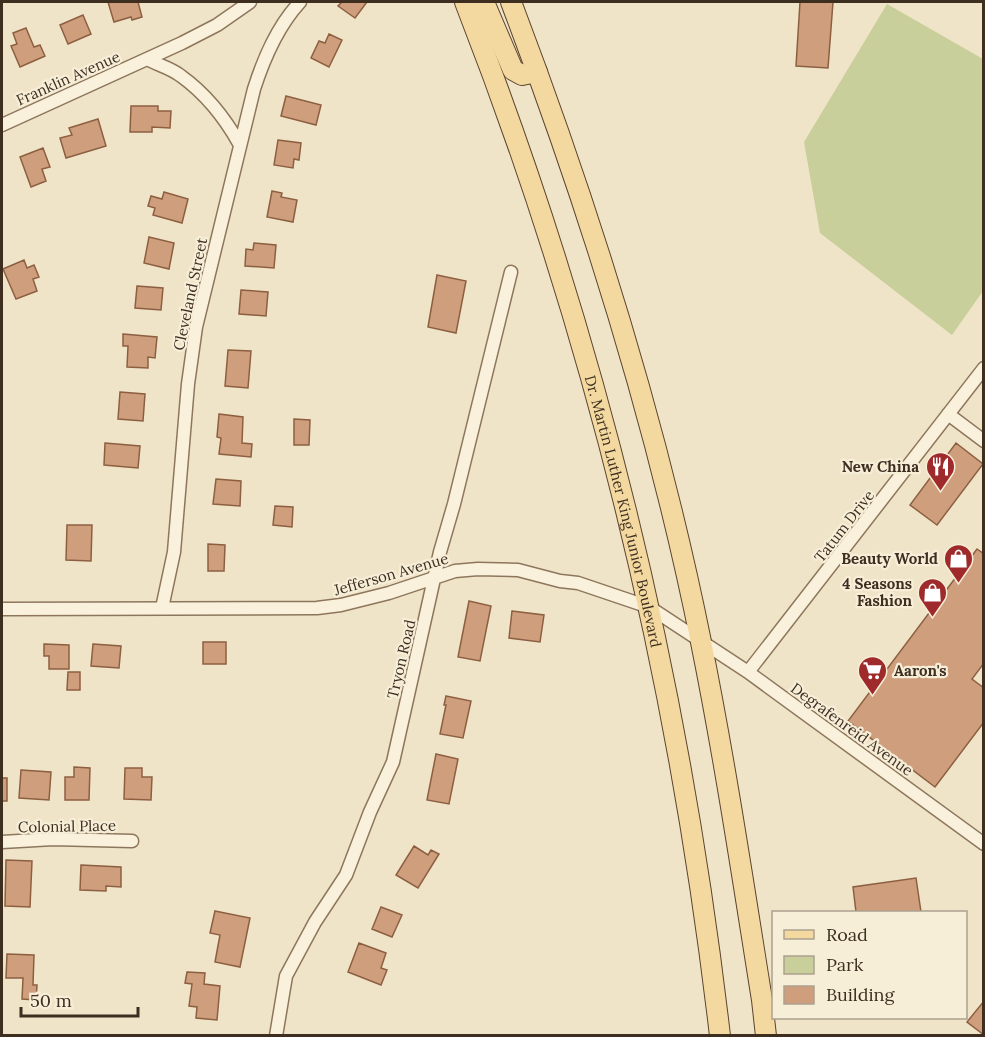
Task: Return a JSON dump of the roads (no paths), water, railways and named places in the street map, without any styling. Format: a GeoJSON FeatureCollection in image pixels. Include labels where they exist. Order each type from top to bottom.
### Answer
{"type":"FeatureCollection","features":[{"type":"Feature","properties":{"kind":"main road","name":"Dr. Martin Luther King Junior Boulevard"},"geometry":{"type":"LineString","coordinates":[[465,2],[535,191],[582,342],[621,487],[670,706],[696,854],[720,1035]]}},
{"type":"Feature","properties":{"kind":"main road"},"geometry":{"type":"LineString","coordinates":[[484,2],[513,70],[522,75],[537,72]]}},
{"type":"Feature","properties":{"kind":"main road"},"geometry":{"type":"LineString","coordinates":[[511,2],[592,228],[632,364],[675,529],[701,640],[719,738],[766,1035]]}},
{"type":"Feature","properties":{"kind":"street","name":"Franklin Avenue"},"geometry":{"type":"LineString","coordinates":[[2,125],[217,25],[250,2]]}},
{"type":"Feature","properties":{"kind":"street","name":"Cleveland Street"},"geometry":{"type":"LineString","coordinates":[[162,608],[174,552],[185,407],[196,327],[262,65],[285,18],[300,2]]}},
{"type":"Feature","properties":{"kind":"street"},"geometry":{"type":"LineString","coordinates":[[147,59],[182,76],[210,101],[222,114],[240,145]]}},
{"type":"Feature","properties":{"kind":"street","name":"Tryon Road"},"geometry":{"type":"LineString","coordinates":[[276,1035],[286,976],[315,922],[346,876],[370,812],[393,762],[435,577],[511,272]]}},
{"type":"Feature","properties":{"kind":"street","name":"Tatum Drive"},"geometry":{"type":"LineString","coordinates":[[748,672],[984,368]]}},
{"type":"Feature","properties":{"kind":"street"},"geometry":{"type":"LineString","coordinates":[[948,414],[984,441]]}},
{"type":"Feature","properties":{"kind":"street","name":"Jefferson Avenue"},"geometry":{"type":"LineString","coordinates":[[2,609],[317,609],[341,606],[389,593],[455,571],[518,570],[560,581],[578,583],[649,607],[701,640]]}},
{"type":"Feature","properties":{"kind":"street","name":"Degrafenreid Avenue"},"geometry":{"type":"LineString","coordinates":[[701,640],[984,844]]}},
{"type":"Feature","properties":{"kind":"street","name":"Colonial Place"},"geometry":{"type":"LineString","coordinates":[[2,842],[53,839],[132,841]]}},
{"type":"Feature","properties":{"kind":"place","name":"New China"},"geometry":{"type":"Point","coordinates":[940,492]}},
{"type":"Feature","properties":{"kind":"place","name":"Beauty World"},"geometry":{"type":"Point","coordinates":[959,584]}},
{"type":"Feature","properties":{"kind":"place","name":"4 Seasons Fashion"},"geometry":{"type":"Point","coordinates":[933,618]}},
{"type":"Feature","properties":{"kind":"place","name":"Aaron's"},"geometry":{"type":"Point","coordinates":[873,696]}}]}
